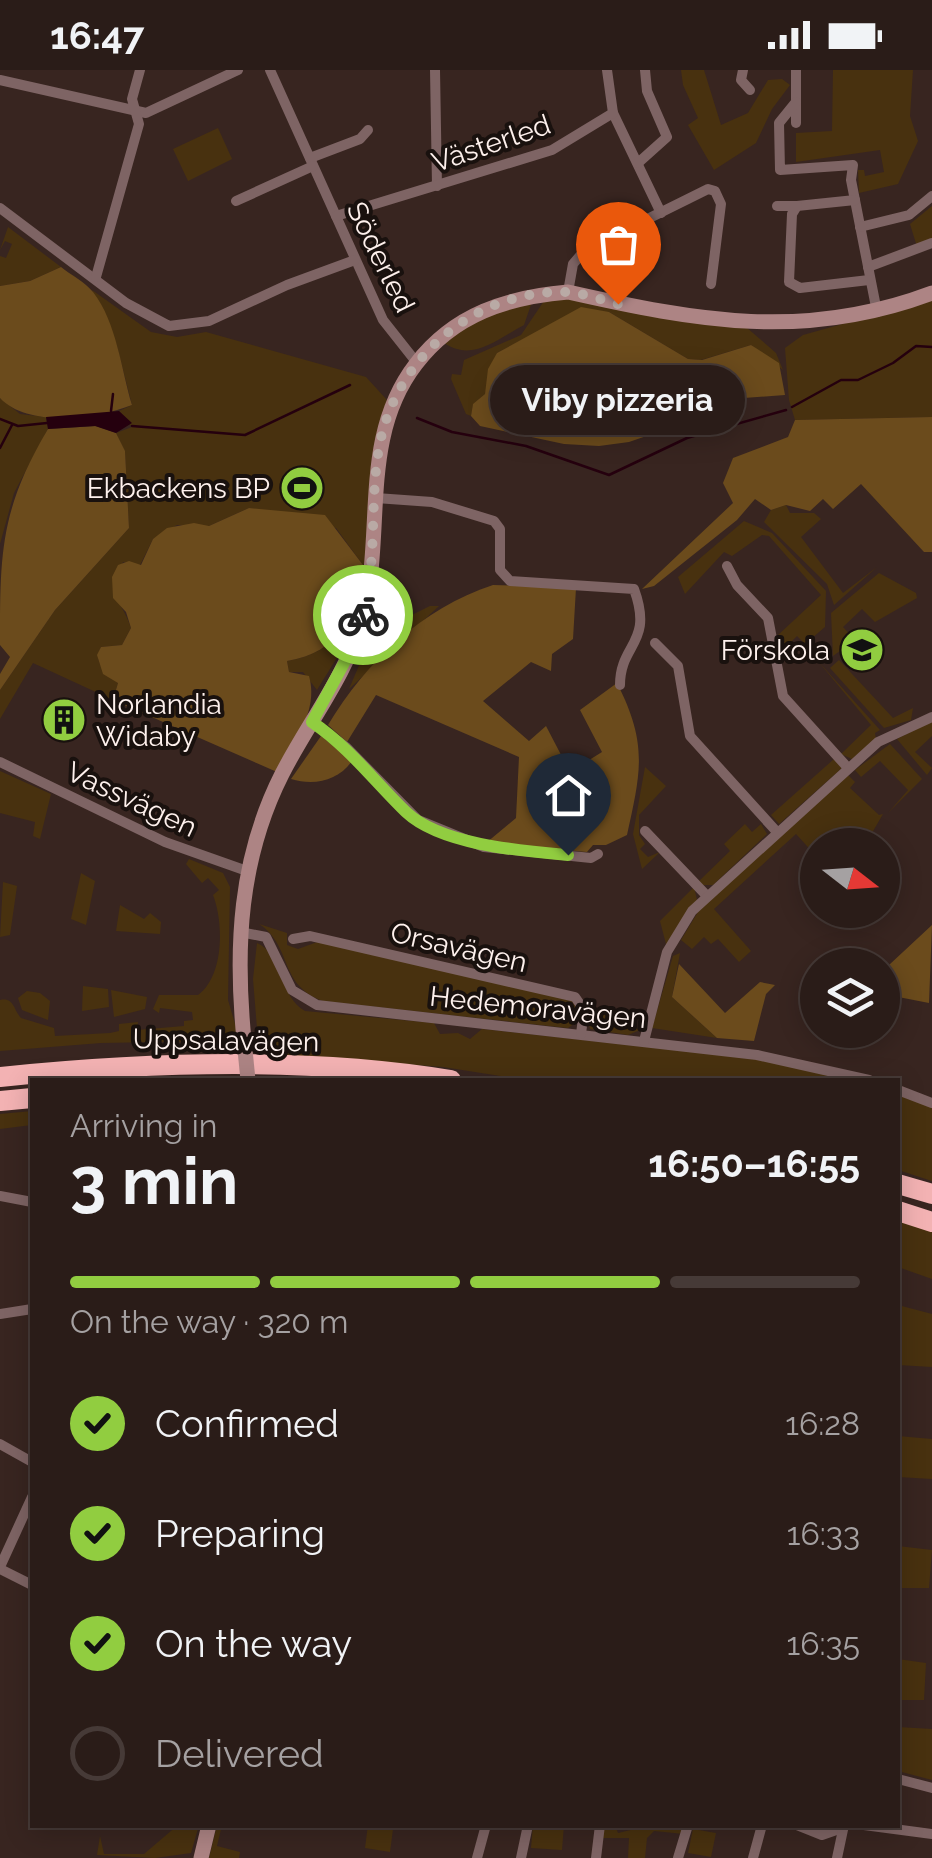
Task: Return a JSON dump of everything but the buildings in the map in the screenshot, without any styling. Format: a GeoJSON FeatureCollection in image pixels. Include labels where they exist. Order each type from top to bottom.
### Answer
{"type":"FeatureCollection","features":[{"type":"Feature","properties":{"kind":"highway","name":"Uppsalavägen"},"geometry":{"type":"LineString","coordinates":[[0,1078],[119,1064],[195,1064],[419,1078]]}},
{"type":"Feature","properties":{"kind":"highway"},"geometry":{"type":"LineString","coordinates":[[0,1101],[30,1098]]}},
{"type":"Feature","properties":{"kind":"highway"},"geometry":{"type":"LineString","coordinates":[[900,1185],[932,1194]]}},
{"type":"Feature","properties":{"kind":"highway"},"geometry":{"type":"LineString","coordinates":[[900,1211],[932,1222]]}},
{"type":"Feature","properties":{"kind":"street"},"geometry":{"type":"LineString","coordinates":[[96,278],[139,124],[132,99],[140,70]]}},
{"type":"Feature","properties":{"kind":"street"},"geometry":{"type":"LineString","coordinates":[[0,80],[146,113],[238,70]]}},
{"type":"Feature","properties":{"kind":"street","name":"Söderled"},"geometry":{"type":"LineString","coordinates":[[270,70],[383,320],[417,362]]}},
{"type":"Feature","properties":{"kind":"street"},"geometry":{"type":"LineString","coordinates":[[435,70],[437,186]]}},
{"type":"Feature","properties":{"kind":"street"},"geometry":{"type":"LineString","coordinates":[[607,70],[613,112],[661,212]]}},
{"type":"Feature","properties":{"kind":"street"},"geometry":{"type":"LineString","coordinates":[[638,163],[667,137],[647,91],[645,70]]}},
{"type":"Feature","properties":{"kind":"street"},"geometry":{"type":"LineString","coordinates":[[743,70],[741,80],[750,90]]}},
{"type":"Feature","properties":{"kind":"street"},"geometry":{"type":"LineString","coordinates":[[796,70],[796,123]]}},
{"type":"Feature","properties":{"kind":"street"},"geometry":{"type":"LineString","coordinates":[[796,102],[779,124],[780,170],[853,165],[854,200],[877,312]]}},
{"type":"Feature","properties":{"kind":"street","name":"Västerled"},"geometry":{"type":"LineString","coordinates":[[336,216],[552,150],[613,112]]}},
{"type":"Feature","properties":{"kind":"street"},"geometry":{"type":"LineString","coordinates":[[236,201],[360,139],[368,130]]}},
{"type":"Feature","properties":{"kind":"street"},"geometry":{"type":"LineString","coordinates":[[568,292],[576,258],[708,189],[715,191],[721,204],[711,284]]}},
{"type":"Feature","properties":{"kind":"street"},"geometry":{"type":"LineString","coordinates":[[860,227],[909,215],[932,196]]}},
{"type":"Feature","properties":{"kind":"street"},"geometry":{"type":"LineString","coordinates":[[777,206],[854,200]]}},
{"type":"Feature","properties":{"kind":"street"},"geometry":{"type":"LineString","coordinates":[[797,206],[792,214],[788,282],[800,288],[870,280]]}},
{"type":"Feature","properties":{"kind":"street"},"geometry":{"type":"LineString","coordinates":[[0,208],[149,319],[187,327],[355,260]]}},
{"type":"Feature","properties":{"kind":"street"},"geometry":{"type":"LineString","coordinates":[[868,267],[932,243]]}},
{"type":"Feature","properties":{"kind":"street"},"geometry":{"type":"LineString","coordinates":[[248,1078],[238,932],[247,872],[281,776],[361,624],[373,564],[384,427],[417,362],[460,323],[488,306],[568,292],[710,320],[809,324],[877,312],[932,293]]}},
{"type":"Feature","properties":{"kind":"street"},"geometry":{"type":"LineString","coordinates":[[376,498],[432,502],[494,521],[500,529],[500,570],[510,580],[634,589],[641,629],[620,672],[620,685]]}},
{"type":"Feature","properties":{"kind":"street"},"geometry":{"type":"LineString","coordinates":[[728,566],[737,585],[768,618],[783,696],[848,768]]}},
{"type":"Feature","properties":{"kind":"street"},"geometry":{"type":"LineString","coordinates":[[655,643],[678,666],[690,736],[777,832]]}},
{"type":"Feature","properties":{"kind":"street"},"geometry":{"type":"LineString","coordinates":[[644,1041],[672,942],[706,896],[848,768],[897,730],[932,717]]}},
{"type":"Feature","properties":{"kind":"street"},"geometry":{"type":"LineString","coordinates":[[312,722],[346,747],[418,820],[484,847],[591,858],[598,854]]}},
{"type":"Feature","properties":{"kind":"street","name":"Vassvägen"},"geometry":{"type":"LineString","coordinates":[[0,762],[165,842],[247,872]]}},
{"type":"Feature","properties":{"kind":"street"},"geometry":{"type":"LineString","coordinates":[[645,832],[706,896]]}},
{"type":"Feature","properties":{"kind":"street","name":"Hedemoravägen"},"geometry":{"type":"LineString","coordinates":[[238,932],[266,937],[292,990],[308,1003],[757,1055],[860,1078]]}},
{"type":"Feature","properties":{"kind":"street","name":"Orsavägen"},"geometry":{"type":"LineString","coordinates":[[293,939],[310,936],[575,997],[584,1010],[581,1034]]}},
{"type":"Feature","properties":{"kind":"street"},"geometry":{"type":"LineString","coordinates":[[900,1091],[932,1102]]}},
{"type":"Feature","properties":{"kind":"street"},"geometry":{"type":"LineString","coordinates":[[0,1196],[30,1202]]}},
{"type":"Feature","properties":{"kind":"street"},"geometry":{"type":"LineString","coordinates":[[0,1314],[30,1309]]}},
{"type":"Feature","properties":{"kind":"street"},"geometry":{"type":"LineString","coordinates":[[0,1444],[30,1461]]}},
{"type":"Feature","properties":{"kind":"street"},"geometry":{"type":"LineString","coordinates":[[30,1501],[0,1568],[30,1584]]}},
{"type":"Feature","properties":{"kind":"street"},"geometry":{"type":"LineString","coordinates":[[900,1780],[932,1788]]}},
{"type":"Feature","properties":{"kind":"street"},"geometry":{"type":"LineString","coordinates":[[201,1858],[209,1828]]}},
{"type":"Feature","properties":{"kind":"street"},"geometry":{"type":"LineString","coordinates":[[476,1858],[485,1828]]}},
{"type":"Feature","properties":{"kind":"street"},"geometry":{"type":"LineString","coordinates":[[521,1858],[527,1828]]}},
{"type":"Feature","properties":{"kind":"street"},"geometry":{"type":"LineString","coordinates":[[596,1858],[600,1828]]}},
{"type":"Feature","properties":{"kind":"street"},"geometry":{"type":"LineString","coordinates":[[678,1858],[687,1828]]}},
{"type":"Feature","properties":{"kind":"street"},"geometry":{"type":"LineString","coordinates":[[753,1858],[761,1828]]}},
{"type":"Feature","properties":{"kind":"street"},"geometry":{"type":"LineString","coordinates":[[804,1828],[822,1835],[840,1828]]}},
{"type":"Feature","properties":{"kind":"street"},"geometry":{"type":"LineString","coordinates":[[837,1858],[843,1828]]}},
{"type":"Feature","properties":{"kind":"street"},"geometry":{"type":"LineString","coordinates":[[887,1828],[932,1834]]}},
{"type":"Feature","properties":{"kind":"shaded area"},"geometry":{"type":"Polygon","coordinates":[[[681,70],[704,70],[721,125],[748,113],[768,80],[782,79],[790,85],[772,109],[756,143],[714,170],[688,125],[698,118],[683,85],[681,70]]]}},
{"type":"Feature","properties":{"kind":"shaded area"},"geometry":{"type":"Polygon","coordinates":[[[833,70],[913,70],[910,116],[918,141],[898,184],[859,193],[858,170],[864,170],[865,176],[884,172],[880,150],[796,162],[796,133],[832,131],[833,70]]]}},
{"type":"Feature","properties":{"kind":"shaded area"},"geometry":{"type":"Polygon","coordinates":[[[218,128],[232,159],[188,181],[173,149],[218,128]]]}},
{"type":"Feature","properties":{"kind":"shaded area"},"geometry":{"type":"Polygon","coordinates":[[[932,206],[932,241],[918,250],[910,224],[932,206]]]}},
{"type":"Feature","properties":{"kind":"shaded area"},"geometry":{"type":"Polygon","coordinates":[[[8,227],[61,267],[30,281],[0,286],[0,256],[6,258],[12,244],[5,241],[0,250],[8,227]]]}},
{"type":"Feature","properties":{"kind":"shaded area"},"geometry":{"type":"Polygon","coordinates":[[[61,267],[90,288],[101,304],[113,332],[132,405],[101,414],[63,418],[28,414],[0,398],[0,286],[30,281],[61,267]]]}},
{"type":"Feature","properties":{"kind":"shaded area"},"geometry":{"type":"Polygon","coordinates":[[[92,290],[151,332],[177,337],[206,332],[366,377],[387,400],[375,449],[368,550],[358,613],[317,690],[303,672],[289,672],[287,661],[320,649],[343,629],[356,600],[363,565],[336,528],[249,508],[209,526],[177,525],[153,539],[140,565],[123,562],[114,590],[131,628],[122,645],[101,647],[99,654],[100,664],[118,683],[113,700],[33,663],[0,719],[0,690],[55,610],[129,528],[125,452],[116,433],[132,427],[119,411],[132,405],[117,346],[92,290]]]}},
{"type":"Feature","properties":{"kind":"shaded area"},"geometry":{"type":"Polygon","coordinates":[[[534,296],[524,325],[482,348],[462,350],[440,340],[460,323],[534,296]]]}},
{"type":"Feature","properties":{"kind":"shaded area"},"geometry":{"type":"Polygon","coordinates":[[[570,299],[746,327],[776,353],[783,370],[751,345],[701,360],[688,359],[609,312],[522,340],[497,353],[485,394],[473,405],[471,416],[466,414],[451,379],[452,374],[461,375],[464,360],[521,335],[544,301],[570,299]]]}},
{"type":"Feature","properties":{"kind":"shaded area"},"geometry":{"type":"Polygon","coordinates":[[[932,299],[932,417],[795,420],[789,400],[785,348],[803,335],[932,299]]]}},
{"type":"Feature","properties":{"kind":"shaded area"},"geometry":{"type":"Polygon","coordinates":[[[581,307],[609,312],[688,359],[702,360],[751,345],[779,363],[785,395],[717,400],[696,419],[629,442],[599,446],[564,444],[480,426],[471,416],[473,404],[485,394],[488,369],[497,353],[581,307]]]}},
{"type":"Feature","properties":{"kind":"shaded area"},"geometry":{"type":"Polygon","coordinates":[[[0,398],[20,414],[46,417],[48,429],[14,493],[0,544],[0,398]]]}},
{"type":"Feature","properties":{"kind":"shaded area"},"geometry":{"type":"Polygon","coordinates":[[[119,411],[132,423],[116,433],[95,426],[48,429],[46,417],[119,411]]]}},
{"type":"Feature","properties":{"kind":"shaded area"},"geometry":{"type":"Polygon","coordinates":[[[932,417],[932,552],[924,552],[861,484],[833,509],[823,499],[810,511],[786,505],[771,510],[755,499],[737,520],[654,586],[642,589],[733,503],[723,483],[733,458],[788,437],[795,420],[932,417]]]}},
{"type":"Feature","properties":{"kind":"shaded area"},"geometry":{"type":"Polygon","coordinates":[[[96,426],[116,433],[125,451],[129,528],[55,610],[0,690],[0,674],[10,657],[0,645],[3,558],[20,484],[48,429],[96,426]]]}},
{"type":"Feature","properties":{"kind":"shaded area"},"geometry":{"type":"Polygon","coordinates":[[[786,505],[790,513],[814,513],[821,519],[801,537],[843,593],[877,567],[834,605],[827,584],[764,522],[771,510],[786,505]]]}},
{"type":"Feature","properties":{"kind":"shaded area"},"geometry":{"type":"Polygon","coordinates":[[[249,508],[325,515],[363,565],[356,600],[343,629],[320,649],[287,661],[289,672],[309,676],[311,702],[303,726],[277,772],[113,700],[118,683],[103,674],[97,655],[101,647],[122,645],[131,628],[126,612],[113,598],[112,577],[118,565],[129,561],[141,565],[153,539],[167,528],[194,523],[209,526],[249,508]]]}},
{"type":"Feature","properties":{"kind":"shaded area"},"geometry":{"type":"Polygon","coordinates":[[[744,521],[772,533],[826,591],[825,627],[805,644],[797,636],[782,651],[782,659],[777,636],[821,595],[769,536],[762,535],[732,556],[724,552],[685,594],[678,577],[744,521]]]}},
{"type":"Feature","properties":{"kind":"shaded area"},"geometry":{"type":"Polygon","coordinates":[[[879,573],[916,593],[917,598],[875,622],[862,609],[843,627],[855,640],[833,656],[831,613],[879,573]]]}},
{"type":"Feature","properties":{"kind":"shaded area"},"geometry":{"type":"Polygon","coordinates":[[[493,585],[576,588],[573,639],[552,654],[551,671],[531,662],[483,701],[529,741],[546,726],[570,772],[602,752],[580,710],[617,683],[634,723],[639,758],[627,835],[606,845],[593,845],[587,852],[486,843],[516,818],[519,757],[376,695],[347,742],[328,725],[360,680],[398,640],[442,608],[493,585]]]}},
{"type":"Feature","properties":{"kind":"shaded area"},"geometry":{"type":"Polygon","coordinates":[[[430,606],[439,606],[349,689],[372,635],[430,606]]]}},
{"type":"Feature","properties":{"kind":"shaded area"},"geometry":{"type":"Polygon","coordinates":[[[839,660],[893,718],[913,708],[911,720],[884,728],[830,668],[839,660]]]}},
{"type":"Feature","properties":{"kind":"shaded area"},"geometry":{"type":"Polygon","coordinates":[[[818,661],[880,730],[875,733],[876,740],[852,759],[841,754],[871,725],[818,661]]]}},
{"type":"Feature","properties":{"kind":"shaded area"},"geometry":{"type":"Polygon","coordinates":[[[932,721],[932,736],[915,752],[932,768],[927,775],[897,739],[932,721]]]}},
{"type":"Feature","properties":{"kind":"shaded area"},"geometry":{"type":"Polygon","coordinates":[[[321,736],[352,761],[325,780],[291,779],[321,736]]]}},
{"type":"Feature","properties":{"kind":"shaded area"},"geometry":{"type":"Polygon","coordinates":[[[890,744],[922,779],[888,813],[908,790],[880,761],[861,777],[855,770],[890,744]]]}},
{"type":"Feature","properties":{"kind":"shaded area"},"geometry":{"type":"Polygon","coordinates":[[[834,759],[842,768],[779,824],[771,815],[834,759]]]}},
{"type":"Feature","properties":{"kind":"shaded area"},"geometry":{"type":"Polygon","coordinates":[[[645,767],[666,786],[639,815],[639,835],[645,844],[640,849],[648,857],[660,852],[642,869],[633,834],[645,767]]]}},
{"type":"Feature","properties":{"kind":"shaded area"},"geometry":{"type":"Polygon","coordinates":[[[0,771],[51,794],[40,839],[33,836],[35,822],[0,813],[0,771]]]}},
{"type":"Feature","properties":{"kind":"shaded area"},"geometry":{"type":"Polygon","coordinates":[[[847,774],[855,782],[850,788],[879,815],[883,814],[875,828],[800,828],[800,838],[796,834],[714,909],[751,951],[739,962],[718,939],[711,944],[704,937],[692,949],[681,940],[701,907],[847,774]]]}},
{"type":"Feature","properties":{"kind":"shaded area"},"geometry":{"type":"Polygon","coordinates":[[[745,824],[752,832],[761,824],[767,834],[713,885],[703,885],[699,881],[730,851],[724,844],[745,824]]]}},
{"type":"Feature","properties":{"kind":"shaded area"},"geometry":{"type":"Polygon","coordinates":[[[189,859],[223,873],[230,887],[228,1000],[238,1034],[212,1041],[101,1043],[0,1051],[0,1000],[11,1002],[21,1018],[54,1028],[55,1036],[110,1033],[119,1031],[119,1024],[138,1022],[137,1030],[184,1026],[184,1021],[193,1020],[192,1012],[160,1008],[159,1013],[153,1009],[159,995],[198,995],[207,986],[217,962],[220,934],[213,895],[219,890],[208,878],[202,883],[186,864],[189,859]]]}},
{"type":"Feature","properties":{"kind":"shaded area"},"geometry":{"type":"Polygon","coordinates":[[[81,873],[95,881],[86,925],[71,919],[81,873]]]}},
{"type":"Feature","properties":{"kind":"shaded area"},"geometry":{"type":"Polygon","coordinates":[[[3,882],[17,886],[10,935],[0,937],[3,882]]]}},
{"type":"Feature","properties":{"kind":"shaded area"},"geometry":{"type":"Polygon","coordinates":[[[694,887],[697,900],[667,948],[660,921],[694,887]]]}},
{"type":"Feature","properties":{"kind":"shaded area"},"geometry":{"type":"Polygon","coordinates":[[[120,905],[144,919],[150,913],[161,922],[160,934],[116,931],[120,905]]]}},
{"type":"Feature","properties":{"kind":"shaded area"},"geometry":{"type":"Polygon","coordinates":[[[259,924],[287,933],[287,945],[298,949],[320,941],[570,999],[578,1009],[578,1021],[568,1028],[323,1001],[299,985],[277,943],[259,924]]]}},
{"type":"Feature","properties":{"kind":"shaded area"},"geometry":{"type":"Polygon","coordinates":[[[932,925],[929,1003],[900,997],[900,955],[932,925]]]}},
{"type":"Feature","properties":{"kind":"shaded area"},"geometry":{"type":"Polygon","coordinates":[[[257,943],[272,957],[290,996],[305,1011],[434,1023],[440,1034],[458,1033],[470,1039],[482,1029],[756,1059],[843,1078],[513,1078],[443,1067],[259,1053],[253,979],[257,943]]]}},
{"type":"Feature","properties":{"kind":"shaded area"},"geometry":{"type":"Polygon","coordinates":[[[680,953],[672,997],[717,1038],[652,1028],[673,956],[680,953]]]}},
{"type":"Feature","properties":{"kind":"shaded area"},"geometry":{"type":"Polygon","coordinates":[[[679,964],[725,1013],[760,982],[775,985],[766,994],[754,1041],[717,1038],[672,997],[679,964]]]}},
{"type":"Feature","properties":{"kind":"shaded area"},"geometry":{"type":"Polygon","coordinates":[[[83,986],[108,989],[109,1007],[82,1011],[83,986]]]}},
{"type":"Feature","properties":{"kind":"shaded area"},"geometry":{"type":"Polygon","coordinates":[[[111,990],[147,997],[145,1009],[114,1017],[111,990]]]}},
{"type":"Feature","properties":{"kind":"shaded area"},"geometry":{"type":"Polygon","coordinates":[[[27,991],[40,993],[50,1001],[48,1020],[22,1010],[18,998],[27,991]]]}},
{"type":"Feature","properties":{"kind":"shaded area"},"geometry":{"type":"Polygon","coordinates":[[[592,1007],[640,1030],[628,1035],[590,1029],[587,1013],[592,1007]]]}},
{"type":"Feature","properties":{"kind":"shaded area"},"geometry":{"type":"Polygon","coordinates":[[[900,1095],[932,1107],[932,1181],[900,1171],[900,1095]]]}},
{"type":"Feature","properties":{"kind":"shaded area"},"geometry":{"type":"Polygon","coordinates":[[[30,1111],[30,1125],[0,1129],[0,1114],[30,1111]]]}},
{"type":"Feature","properties":{"kind":"shaded area"},"geometry":{"type":"Polygon","coordinates":[[[900,1219],[932,1229],[932,1279],[900,1268],[900,1219]]]}},
{"type":"Feature","properties":{"kind":"shaded area"},"geometry":{"type":"Polygon","coordinates":[[[900,1306],[932,1314],[932,1367],[900,1365],[900,1306]]]}},
{"type":"Feature","properties":{"kind":"shaded area"},"geometry":{"type":"Polygon","coordinates":[[[900,1436],[932,1439],[932,1479],[900,1477],[900,1436]]]}},
{"type":"Feature","properties":{"kind":"shaded area"},"geometry":{"type":"Polygon","coordinates":[[[900,1546],[932,1550],[929,1588],[900,1588],[900,1546]]]}},
{"type":"Feature","properties":{"kind":"shaded area"},"geometry":{"type":"Polygon","coordinates":[[[900,1659],[926,1663],[924,1700],[900,1700],[900,1659]]]}},
{"type":"Feature","properties":{"kind":"shaded area"},"geometry":{"type":"Polygon","coordinates":[[[900,1727],[932,1729],[932,1780],[900,1772],[900,1727]]]}},
{"type":"Feature","properties":{"kind":"shaded area"},"geometry":{"type":"Polygon","coordinates":[[[174,1828],[198,1828],[191,1853],[155,1858],[97,1855],[100,1836],[104,1854],[144,1854],[174,1828]]]}},
{"type":"Feature","properties":{"kind":"shaded area"},"geometry":{"type":"Polygon","coordinates":[[[216,1828],[221,1828],[217,1846],[240,1852],[239,1858],[209,1858],[216,1828]]]}},
{"type":"Feature","properties":{"kind":"shaded area"},"geometry":{"type":"Polygon","coordinates":[[[368,1828],[393,1829],[390,1852],[365,1848],[368,1828]]]}},
{"type":"Feature","properties":{"kind":"shaded area"},"geometry":{"type":"Polygon","coordinates":[[[533,1828],[564,1828],[562,1850],[531,1848],[533,1828]]]}},
{"type":"Feature","properties":{"kind":"shaded area"},"geometry":{"type":"Polygon","coordinates":[[[604,1828],[616,1828],[618,1833],[639,1828],[685,1828],[684,1834],[654,1831],[647,1838],[645,1858],[628,1858],[629,1838],[602,1838],[604,1828]]]}},
{"type":"Feature","properties":{"kind":"shaded area"},"geometry":{"type":"Polygon","coordinates":[[[693,1829],[716,1833],[711,1857],[688,1853],[693,1829]]]}},
{"type":"Feature","properties":{"kind":"waterway"},"geometry":{"type":"LineString","coordinates":[[792,407],[841,380],[858,380],[893,363],[916,346],[932,347]]}},
{"type":"Feature","properties":{"kind":"waterway"},"geometry":{"type":"LineString","coordinates":[[132,426],[245,435],[350,385]]}},
{"type":"Feature","properties":{"kind":"waterway"},"geometry":{"type":"LineString","coordinates":[[111,411],[113,394]]}},
{"type":"Feature","properties":{"kind":"waterway"},"geometry":{"type":"LineString","coordinates":[[417,418],[452,432],[526,446],[609,475],[687,438],[786,410]]}},
{"type":"Feature","properties":{"kind":"waterway"},"geometry":{"type":"LineString","coordinates":[[0,419],[18,426],[47,423]]}},
{"type":"Feature","properties":{"kind":"waterway"},"geometry":{"type":"LineString","coordinates":[[0,448],[12,425]]}},
{"type":"Feature","properties":{"kind":"way so far"},"geometry":{"type":"LineString","coordinates":[[363,615],[373,564],[378,456],[384,427],[417,362],[460,323],[488,306],[568,292],[618,304]]}},
{"type":"Feature","properties":{"kind":"place","name":"Viby pizzeria"},"geometry":{"type":"Point","coordinates":[618,304]}},
{"type":"Feature","properties":{"kind":"place","name":"Ekbackens BP"},"geometry":{"type":"Point","coordinates":[302,488]}},
{"type":"Feature","properties":{"kind":"place","name":"Förskola"},"geometry":{"type":"Point","coordinates":[862,650]}},
{"type":"Feature","properties":{"kind":"place","name":"Norlandia Widaby"},"geometry":{"type":"Point","coordinates":[64,720]}},
{"type":"Feature","properties":{"kind":"route"},"geometry":{"type":"LineString","coordinates":[[363,615],[350,652],[312,722],[346,747],[418,820],[484,847],[568,855]]}}]}
